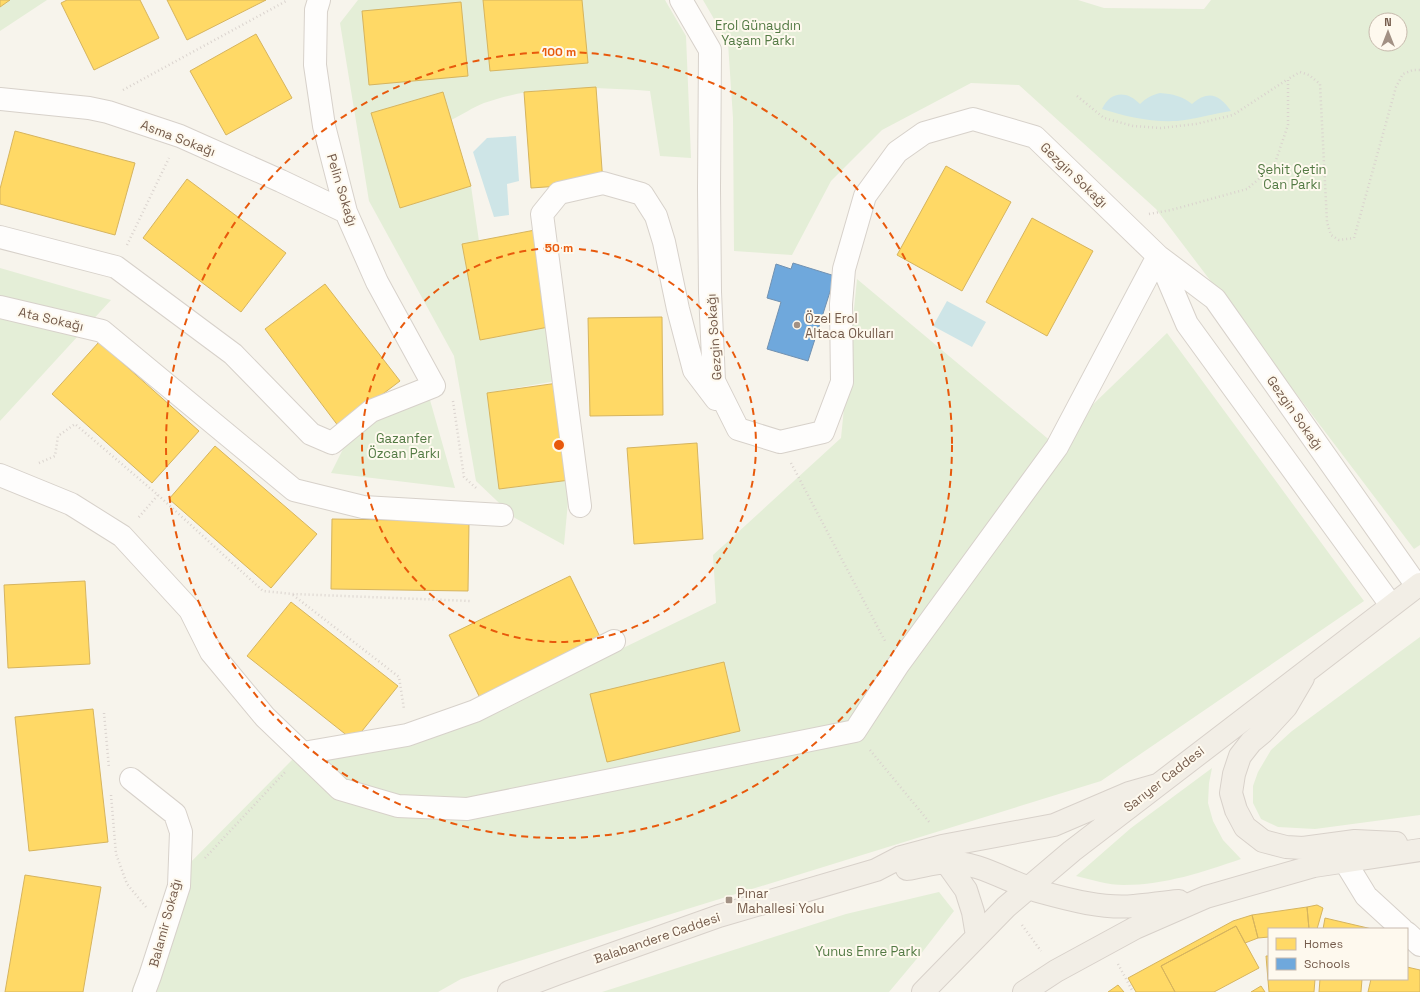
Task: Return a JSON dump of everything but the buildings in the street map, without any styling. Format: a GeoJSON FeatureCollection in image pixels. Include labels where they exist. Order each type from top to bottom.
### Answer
{"type":"FeatureCollection","features":[{"type":"Feature","properties":{"kind":"main road","name":"Sarıyer Caddesi"},"geometry":{"type":"LineString","coordinates":[[923,992],[977,936],[1028,888],[1072,851],[1418,585]]}},
{"type":"Feature","properties":{"kind":"main road"},"geometry":{"type":"LineString","coordinates":[[1310,667],[1286,706],[1263,732],[1251,742],[1240,756],[1234,774],[1231,793],[1236,810],[1245,827],[1263,841],[1286,847],[1303,848],[1355,842],[1393,842],[1420,848]]}},
{"type":"Feature","properties":{"kind":"main road"},"geometry":{"type":"LineString","coordinates":[[876,870],[901,857],[942,846],[1054,825],[1129,793],[1157,785]]}},
{"type":"Feature","properties":{"kind":"main road"},"geometry":{"type":"LineString","coordinates":[[1024,992],[1056,971],[1106,943],[1135,928],[1206,897],[1314,866],[1420,848]]}},
{"type":"Feature","properties":{"kind":"main road"},"geometry":{"type":"LineString","coordinates":[[876,870],[905,870],[946,862],[965,864],[985,869],[1028,888],[1079,901],[1105,905],[1133,907],[1206,897]]}},
{"type":"Feature","properties":{"kind":"main road"},"geometry":{"type":"LineString","coordinates":[[946,862],[966,890],[973,912],[977,936]]}},
{"type":"Feature","properties":{"kind":"main road","name":"Balabandere Caddesi"},"geometry":{"type":"LineString","coordinates":[[510,992],[719,916],[876,870]]}},
{"type":"Feature","properties":{"kind":"street","name":"Pelin Sokağı"},"geometry":{"type":"LineString","coordinates":[[319,0],[316,10],[315,65],[324,126],[346,212],[377,282],[434,386]]}},
{"type":"Feature","properties":{"kind":"street","name":"Gezgin Sokağı"},"geometry":{"type":"LineString","coordinates":[[681,0],[710,50],[710,268],[714,381],[738,429]]}},
{"type":"Feature","properties":{"kind":"street","name":"Asma Sokağı"},"geometry":{"type":"LineString","coordinates":[[0,99],[89,108],[108,112],[180,136],[346,212]]}},
{"type":"Feature","properties":{"kind":"street","name":"Gezgin Sokağı"},"geometry":{"type":"LineString","coordinates":[[780,442],[823,432],[842,382],[841,304],[844,269],[865,196],[897,152],[924,133],[973,119],[1035,137],[1158,256],[1215,299],[1418,585]]}},
{"type":"Feature","properties":{"kind":"street"},"geometry":{"type":"LineString","coordinates":[[580,506],[542,214],[559,193],[603,183],[642,194],[656,216],[664,242],[678,309],[694,370],[738,429],[780,442]]}},
{"type":"Feature","properties":{"kind":"street"},"geometry":{"type":"LineString","coordinates":[[0,237],[116,268],[233,354],[311,434],[332,443],[372,411],[434,386]]}},
{"type":"Feature","properties":{"kind":"street","name":"Gezgin Sokağı"},"geometry":{"type":"LineString","coordinates":[[1158,256],[1187,324],[1391,605]]}},
{"type":"Feature","properties":{"kind":"street"},"geometry":{"type":"LineString","coordinates":[[3,476],[71,504],[122,536],[190,610],[211,652],[265,717],[340,789],[398,806],[467,809],[855,731],[898,665],[1057,447],[1158,256]]}},
{"type":"Feature","properties":{"kind":"street","name":"Ata Sokağı"},"geometry":{"type":"LineString","coordinates":[[0,307],[102,331],[294,490],[363,507],[502,515]]}},
{"type":"Feature","properties":{"kind":"street"},"geometry":{"type":"LineString","coordinates":[[303,753],[407,735],[475,711],[614,640]]}},
{"type":"Feature","properties":{"kind":"street","name":"Balamir Sokağı"},"geometry":{"type":"LineString","coordinates":[[131,779],[175,814],[181,832],[179,886],[144,992]]}},
{"type":"Feature","properties":{"kind":"street"},"geometry":{"type":"LineString","coordinates":[[1344,860],[1366,896],[1401,928]]}},
{"type":"Feature","properties":{"kind":"street"},"geometry":{"type":"LineString","coordinates":[[1408,934],[1420,945]]}},
{"type":"Feature","properties":{"kind":"path"},"geometry":{"type":"LineString","coordinates":[[89,108],[288,0]]}},
{"type":"Feature","properties":{"kind":"path"},"geometry":{"type":"LineString","coordinates":[[1077,96],[1104,118],[1133,126],[1161,128],[1196,124],[1233,115],[1300,72],[1309,75],[1320,84],[1328,222],[1331,235],[1339,240],[1354,238],[1396,87],[1403,74],[1413,70],[1420,70]]}},
{"type":"Feature","properties":{"kind":"path"},"geometry":{"type":"LineString","coordinates":[[1119,218],[1171,210],[1246,189],[1274,166],[1288,125],[1288,79]]}},
{"type":"Feature","properties":{"kind":"path"},"geometry":{"type":"LineString","coordinates":[[116,268],[180,136]]}},
{"type":"Feature","properties":{"kind":"path"},"geometry":{"type":"LineString","coordinates":[[434,386],[454,402],[464,477],[502,515]]}},
{"type":"Feature","properties":{"kind":"path"},"geometry":{"type":"LineString","coordinates":[[3,476],[55,456],[58,436],[74,424],[158,495],[263,591],[292,594],[471,601]]}},
{"type":"Feature","properties":{"kind":"path"},"geometry":{"type":"LineString","coordinates":[[780,442],[898,665]]}},
{"type":"Feature","properties":{"kind":"path"},"geometry":{"type":"LineString","coordinates":[[122,536],[158,495]]}},
{"type":"Feature","properties":{"kind":"path"},"geometry":{"type":"LineString","coordinates":[[292,594],[399,677],[407,735]]}},
{"type":"Feature","properties":{"kind":"path"},"geometry":{"type":"LineString","coordinates":[[104,714],[109,776]]}},
{"type":"Feature","properties":{"kind":"path"},"geometry":{"type":"LineString","coordinates":[[855,731],[932,825]]}},
{"type":"Feature","properties":{"kind":"path"},"geometry":{"type":"LineString","coordinates":[[179,886],[303,753]]}},
{"type":"Feature","properties":{"kind":"path"},"geometry":{"type":"LineString","coordinates":[[111,791],[116,854],[127,884],[165,931]]}},
{"type":"Feature","properties":{"kind":"path"},"geometry":{"type":"LineString","coordinates":[[1106,943],[1132,992]]}},
{"type":"Feature","properties":{"kind":"green space"},"geometry":{"type":"Polygon","coordinates":[[[0,0],[47,0],[0,31],[0,0]]]}},
{"type":"Feature","properties":{"kind":"green space"},"geometry":{"type":"Polygon","coordinates":[[[358,0],[665,0],[686,36],[691,158],[660,156],[650,91],[566,88],[524,93],[484,103],[451,120],[443,92],[371,113],[400,208],[471,186],[479,241],[462,244],[480,340],[554,326],[556,381],[487,393],[499,489],[570,480],[564,545],[515,518],[476,481],[454,356],[369,201],[340,23],[358,0]]]}},
{"type":"Feature","properties":{"kind":"green space","name":"Şehit Çetin Can Parkı"},"geometry":{"type":"Polygon","coordinates":[[[703,0],[1078,0],[1104,8],[1204,9],[1211,0],[1420,0],[1420,545],[1414,549],[1156,209],[1019,85],[971,83],[882,130],[831,181],[792,255],[734,251],[733,118],[728,43],[703,0]]]}},
{"type":"Feature","properties":{"kind":"green space"},"geometry":{"type":"Polygon","coordinates":[[[0,268],[111,300],[0,421],[0,268]]]}},
{"type":"Feature","properties":{"kind":"green space"},"geometry":{"type":"Polygon","coordinates":[[[857,279],[1053,443],[1167,333],[1364,601],[1101,781],[461,979],[438,992],[131,992],[177,876],[292,760],[484,718],[716,603],[713,555],[841,438],[857,279]]]}},
{"type":"Feature","properties":{"kind":"green space","name":"Gazanfer Özcan Parkı"},"geometry":{"type":"Polygon","coordinates":[[[426,386],[455,488],[331,473],[348,439],[426,386]]]}},
{"type":"Feature","properties":{"kind":"green space"},"geometry":{"type":"Polygon","coordinates":[[[1420,637],[1420,815],[1315,829],[1278,827],[1261,819],[1253,803],[1253,786],[1258,772],[1271,750],[1292,731],[1420,637]]]}},
{"type":"Feature","properties":{"kind":"green space"},"geometry":{"type":"Polygon","coordinates":[[[1212,768],[1209,783],[1208,803],[1213,821],[1223,840],[1241,859],[1184,877],[1154,883],[1124,885],[1112,884],[1076,876],[1131,828],[1212,768]]]}},
{"type":"Feature","properties":{"kind":"green space","name":"Yunus Emre Parkı"},"geometry":{"type":"Polygon","coordinates":[[[939,892],[954,911],[889,992],[602,992],[846,914],[939,892]]]}},
{"type":"Feature","properties":{"kind":"water"},"geometry":{"type":"Polygon","coordinates":[[[1160,93],[1177,96],[1192,104],[1203,97],[1213,96],[1227,105],[1231,111],[1185,120],[1164,121],[1121,115],[1102,109],[1109,99],[1119,94],[1130,96],[1140,104],[1149,97],[1160,93]]]}},
{"type":"Feature","properties":{"kind":"water"},"geometry":{"type":"Polygon","coordinates":[[[516,136],[519,181],[507,184],[509,215],[494,217],[473,152],[487,138],[516,136]]]}},
{"type":"Feature","properties":{"kind":"water"},"geometry":{"type":"Polygon","coordinates":[[[947,301],[986,322],[972,347],[933,326],[947,301]]]}},
{"type":"Feature","properties":{"kind":"place","name":"Özel Erol Altaca Okulları"},"geometry":{"type":"Point","coordinates":[797,325]}},
{"type":"Feature","properties":{"kind":"place","name":"Pınar Mahallesi Yolu"},"geometry":{"type":"Point","coordinates":[729,900]}},
{"type":"Feature","properties":{"kind":"park label","name":"Erol Günaydın Yaşam Parkı"},"geometry":{"type":"Point","coordinates":[758,32]}}]}
